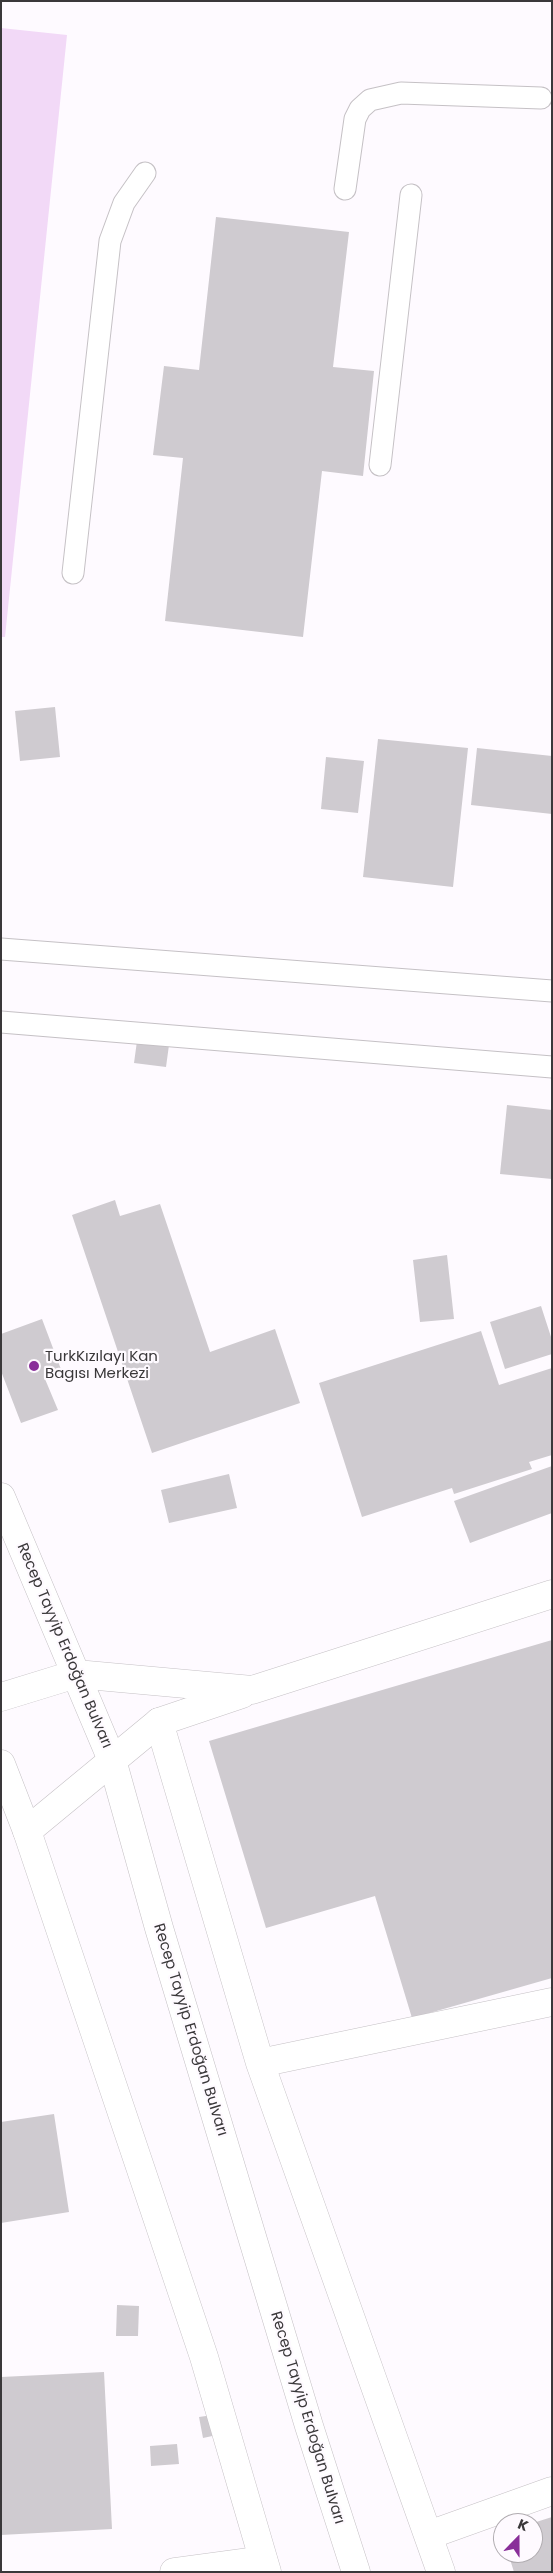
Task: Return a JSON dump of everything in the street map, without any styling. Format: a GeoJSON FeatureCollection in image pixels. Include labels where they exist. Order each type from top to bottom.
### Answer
{"type":"FeatureCollection","features":[{"type":"Feature","properties":{"kind":"street","name":"Recep Tayyip Erdoğan Bulvarı"},"geometry":{"type":"LineString","coordinates":[[1,1497],[112,1760],[159,1928],[309,2426],[356,2572]]}},
{"type":"Feature","properties":{"kind":"street"},"geometry":{"type":"LineString","coordinates":[[27,1831],[159,1722],[252,1690],[552,1594]]}},
{"type":"Feature","properties":{"kind":"street"},"geometry":{"type":"LineString","coordinates":[[1,1697],[76,1674],[252,1690]]}},
{"type":"Feature","properties":{"kind":"street"},"geometry":{"type":"LineString","coordinates":[[159,1722],[260,2063],[442,2572]]}},
{"type":"Feature","properties":{"kind":"street"},"geometry":{"type":"LineString","coordinates":[[1,1764],[27,1831],[204,2357],[265,2566],[174,2572]]}},
{"type":"Feature","properties":{"kind":"street"},"geometry":{"type":"LineString","coordinates":[[260,2063],[552,2002]]}},
{"type":"Feature","properties":{"kind":"street"},"geometry":{"type":"LineString","coordinates":[[428,2535],[552,2491]]}},
{"type":"Feature","properties":{"kind":"lane"},"geometry":{"type":"LineString","coordinates":[[346,189],[355,119],[360,109],[370,100],[401,93],[541,98]]}},
{"type":"Feature","properties":{"kind":"lane"},"geometry":{"type":"LineString","coordinates":[[73,574],[110,241],[124,203],[145,173]]}},
{"type":"Feature","properties":{"kind":"lane"},"geometry":{"type":"LineString","coordinates":[[380,465],[411,195]]}},
{"type":"Feature","properties":{"kind":"lane"},"geometry":{"type":"LineString","coordinates":[[1,949],[552,991]]}},
{"type":"Feature","properties":{"kind":"lane"},"geometry":{"type":"LineString","coordinates":[[1,1022],[552,1067]]}},
{"type":"Feature","properties":{"kind":"shaded area"},"geometry":{"type":"Polygon","coordinates":[[[1,28],[67,35],[5,637],[1,637],[1,28]]]}},
{"type":"Feature","properties":{"kind":"building"},"geometry":{"type":"Polygon","coordinates":[[[216,217],[349,232],[333,367],[374,371],[363,476],[322,471],[303,637],[165,621],[183,458],[153,455],[164,366],[199,370],[216,217]]]}},
{"type":"Feature","properties":{"kind":"building"},"geometry":{"type":"Polygon","coordinates":[[[55,707],[60,757],[20,761],[15,711],[55,707]]]}},
{"type":"Feature","properties":{"kind":"building"},"geometry":{"type":"Polygon","coordinates":[[[378,739],[468,748],[453,887],[363,877],[378,739]]]}},
{"type":"Feature","properties":{"kind":"building"},"geometry":{"type":"Polygon","coordinates":[[[477,748],[552,756],[552,814],[471,805],[477,748]]]}},
{"type":"Feature","properties":{"kind":"building"},"geometry":{"type":"Polygon","coordinates":[[[326,757],[364,761],[358,813],[321,809],[326,757]]]}},
{"type":"Feature","properties":{"kind":"building"},"geometry":{"type":"Polygon","coordinates":[[[137,1041],[169,1045],[166,1067],[134,1063],[137,1041]]]}},
{"type":"Feature","properties":{"kind":"building"},"geometry":{"type":"Polygon","coordinates":[[[507,1105],[552,1110],[552,1179],[500,1174],[507,1105]]]}},
{"type":"Feature","properties":{"kind":"building"},"geometry":{"type":"Polygon","coordinates":[[[115,1200],[120,1216],[160,1204],[210,1352],[275,1329],[300,1403],[152,1453],[72,1215],[115,1200]]]}},
{"type":"Feature","properties":{"kind":"building"},"geometry":{"type":"Polygon","coordinates":[[[447,1255],[454,1319],[420,1322],[413,1260],[447,1255]]]}},
{"type":"Feature","properties":{"kind":"building"},"geometry":{"type":"Polygon","coordinates":[[[541,1306],[552,1340],[552,1354],[505,1369],[490,1322],[541,1306]]]}},
{"type":"Feature","properties":{"kind":"building"},"geometry":{"type":"Polygon","coordinates":[[[42,1319],[62,1372],[45,1379],[58,1410],[21,1423],[1,1371],[1,1334],[42,1319]]]}},
{"type":"Feature","properties":{"kind":"building"},"geometry":{"type":"Polygon","coordinates":[[[481,1331],[499,1385],[552,1368],[552,1455],[529,1462],[532,1469],[454,1494],[452,1488],[362,1517],[319,1383],[481,1331]]]}},
{"type":"Feature","properties":{"kind":"building"},"geometry":{"type":"Polygon","coordinates":[[[552,1466],[552,1513],[470,1543],[454,1501],[552,1466]]]}},
{"type":"Feature","properties":{"kind":"building"},"geometry":{"type":"Polygon","coordinates":[[[229,1474],[237,1508],[169,1523],[161,1490],[229,1474]]]}},
{"type":"Feature","properties":{"kind":"building"},"geometry":{"type":"Polygon","coordinates":[[[552,1640],[552,1978],[412,2018],[375,1896],[266,1928],[209,1741],[552,1640]]]}},
{"type":"Feature","properties":{"kind":"building"},"geometry":{"type":"Polygon","coordinates":[[[54,2114],[69,2212],[1,2223],[1,2122],[54,2114]]]}},
{"type":"Feature","properties":{"kind":"building"},"geometry":{"type":"Polygon","coordinates":[[[117,2305],[139,2306],[138,2336],[116,2336],[117,2305]]]}},
{"type":"Feature","properties":{"kind":"building"},"geometry":{"type":"Polygon","coordinates":[[[104,2372],[112,2529],[1,2535],[1,2377],[104,2372]]]}},
{"type":"Feature","properties":{"kind":"building"},"geometry":{"type":"Polygon","coordinates":[[[213,2415],[217,2435],[203,2438],[199,2417],[213,2415]]]}},
{"type":"Feature","properties":{"kind":"building"},"geometry":{"type":"Polygon","coordinates":[[[177,2444],[179,2464],[151,2466],[150,2446],[177,2444]]]}},
{"type":"Feature","properties":{"kind":"building"},"geometry":{"type":"Polygon","coordinates":[[[552,2517],[552,2572],[514,2572],[511,2563],[543,2563],[543,2520],[552,2517]]]}},
{"type":"Feature","properties":{"kind":"place","name":"TurkKızılayı Kan Bagısı Merkezi"},"geometry":{"type":"Point","coordinates":[34,1366]}}]}
